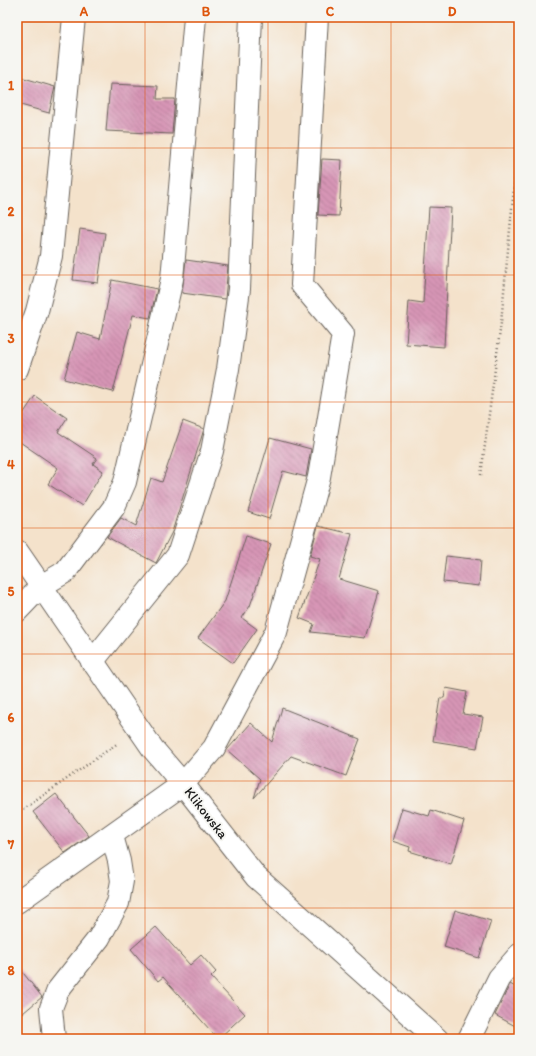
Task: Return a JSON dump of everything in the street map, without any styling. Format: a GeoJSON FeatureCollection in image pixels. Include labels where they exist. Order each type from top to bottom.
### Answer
{"type":"FeatureCollection","features":[{"type":"Feature","properties":{"kind":"street"},"geometry":{"type":"LineString","coordinates":[[17,369],[37,311],[51,256],[74,17]]}},
{"type":"Feature","properties":{"kind":"street"},"geometry":{"type":"LineString","coordinates":[[17,611],[41,586],[65,572],[114,507],[125,482],[172,279],[195,17]]}},
{"type":"Feature","properties":{"kind":"street"},"geometry":{"type":"LineString","coordinates":[[92,662],[178,555],[212,451],[228,369],[240,289],[251,17]]}},
{"type":"Feature","properties":{"kind":"street"},"geometry":{"type":"LineString","coordinates":[[17,902],[184,784],[214,748],[276,632],[319,477],[343,334],[302,285],[317,17]]}},
{"type":"Feature","properties":{"kind":"street","name":"Klikowska"},"geometry":{"type":"LineString","coordinates":[[17,551],[138,729],[153,749],[184,784],[256,877],[437,1039]]}},
{"type":"Feature","properties":{"kind":"street"},"geometry":{"type":"LineString","coordinates":[[54,1039],[51,1008],[58,990],[100,938],[118,903],[122,881],[119,861],[112,836]]}},
{"type":"Feature","properties":{"kind":"street"},"geometry":{"type":"LineString","coordinates":[[469,1039],[499,978],[519,955]]}},
{"type":"Feature","properties":{"kind":"path"},"geometry":{"type":"LineString","coordinates":[[481,476],[501,322],[519,135]]}},
{"type":"Feature","properties":{"kind":"path"},"geometry":{"type":"LineString","coordinates":[[17,814],[138,729]]}},
{"type":"Feature","properties":{"kind":"building"},"geometry":{"type":"Polygon","coordinates":[[[17,76],[55,87],[49,113],[17,104],[17,76]]]}},
{"type":"Feature","properties":{"kind":"building"},"geometry":{"type":"Polygon","coordinates":[[[110,84],[158,86],[157,99],[175,99],[172,134],[106,131],[110,84]]]}},
{"type":"Feature","properties":{"kind":"building"},"geometry":{"type":"Polygon","coordinates":[[[322,159],[342,160],[339,216],[318,215],[322,159]]]}},
{"type":"Feature","properties":{"kind":"building"},"geometry":{"type":"Polygon","coordinates":[[[429,207],[451,208],[444,347],[406,344],[409,301],[423,303],[429,207]]]}},
{"type":"Feature","properties":{"kind":"building"},"geometry":{"type":"Polygon","coordinates":[[[80,229],[105,233],[98,283],[73,280],[80,229]]]}},
{"type":"Feature","properties":{"kind":"building"},"geometry":{"type":"Polygon","coordinates":[[[186,260],[228,266],[225,299],[182,293],[186,260]]]}},
{"type":"Feature","properties":{"kind":"building"},"geometry":{"type":"Polygon","coordinates":[[[112,280],[157,289],[150,318],[133,315],[113,392],[64,379],[77,332],[100,339],[112,280]]]}},
{"type":"Feature","properties":{"kind":"building"},"geometry":{"type":"Polygon","coordinates":[[[35,396],[67,418],[58,432],[97,458],[93,464],[103,471],[82,506],[48,484],[58,468],[17,440],[17,423],[35,396]]]}},
{"type":"Feature","properties":{"kind":"building"},"geometry":{"type":"Polygon","coordinates":[[[183,421],[204,429],[172,532],[156,563],[107,537],[121,518],[136,526],[151,478],[162,482],[183,421]]]}},
{"type":"Feature","properties":{"kind":"building"},"geometry":{"type":"Polygon","coordinates":[[[270,438],[311,449],[306,477],[283,471],[269,519],[248,512],[270,438]]]}},
{"type":"Feature","properties":{"kind":"building"},"geometry":{"type":"Polygon","coordinates":[[[318,526],[352,534],[339,579],[379,591],[365,638],[311,632],[314,624],[299,618],[320,559],[310,556],[318,526]]]}},
{"type":"Feature","properties":{"kind":"building"},"geometry":{"type":"Polygon","coordinates":[[[246,536],[271,544],[250,606],[242,618],[257,629],[233,663],[198,638],[225,601],[246,536]]]}},
{"type":"Feature","properties":{"kind":"building"},"geometry":{"type":"Polygon","coordinates":[[[446,556],[481,560],[479,586],[443,582],[446,556]]]}},
{"type":"Feature","properties":{"kind":"building"},"geometry":{"type":"Polygon","coordinates":[[[446,688],[467,692],[463,714],[483,717],[477,748],[433,741],[440,698],[444,698],[446,688]]]}},
{"type":"Feature","properties":{"kind":"building"},"geometry":{"type":"Polygon","coordinates":[[[282,708],[360,739],[346,776],[291,756],[254,798],[260,779],[227,750],[251,723],[272,742],[282,708]]]}},
{"type":"Feature","properties":{"kind":"building"},"geometry":{"type":"Polygon","coordinates":[[[56,794],[89,836],[65,853],[33,812],[56,794]]]}},
{"type":"Feature","properties":{"kind":"building"},"geometry":{"type":"Polygon","coordinates":[[[402,808],[429,816],[431,810],[464,821],[451,864],[409,851],[410,847],[392,841],[402,808]]]}},
{"type":"Feature","properties":{"kind":"building"},"geometry":{"type":"Polygon","coordinates":[[[455,910],[491,921],[479,958],[444,947],[455,910]]]}},
{"type":"Feature","properties":{"kind":"building"},"geometry":{"type":"Polygon","coordinates":[[[156,927],[190,965],[201,955],[216,972],[211,977],[245,1014],[218,1039],[163,977],[158,981],[131,949],[156,927]]]}},
{"type":"Feature","properties":{"kind":"building"},"geometry":{"type":"Polygon","coordinates":[[[17,965],[42,997],[17,1018],[17,965]]]}},
{"type":"Feature","properties":{"kind":"building"},"geometry":{"type":"Polygon","coordinates":[[[510,984],[519,989],[519,1028],[495,1015],[510,984]]]}}]}
